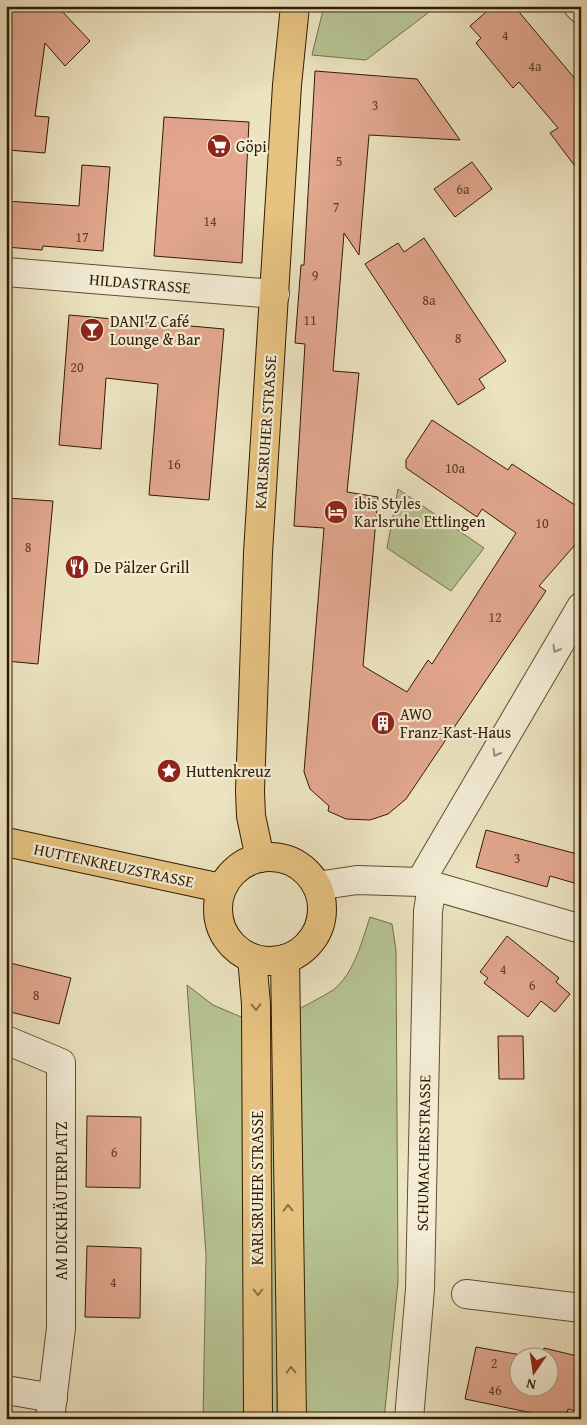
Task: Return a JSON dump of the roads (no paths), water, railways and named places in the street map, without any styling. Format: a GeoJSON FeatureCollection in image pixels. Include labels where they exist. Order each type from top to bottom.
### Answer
{"type":"FeatureCollection","features":[{"type":"Feature","properties":{"kind":"main road","name":"KARLSRUHER STRASSE"},"geometry":{"type":"LineString","coordinates":[[260,858],[251,816],[251,752],[258,553],[287,85],[295,6]]}},
{"type":"Feature","properties":{"kind":"main road","name":"HUTTENKREUZSTRASSE"},"geometry":{"type":"LineString","coordinates":[[6,842],[222,888]]}},
{"type":"Feature","properties":{"kind":"main road"},"geometry":{"type":"LineString","coordinates":[[274,857],[290,860],[306,871],[317,886],[322,904],[317,932],[310,943],[298,953],[285,959],[265,961],[252,958],[233,946],[223,932],[217,912],[222,888],[240,866],[260,858],[274,857]]}},
{"type":"Feature","properties":{"kind":"main road","name":"KARLSRUHER STRASSE"},"geometry":{"type":"LineString","coordinates":[[252,958],[256,1004],[258,1419]]}},
{"type":"Feature","properties":{"kind":"main road","name":"KARLSRUHER STRASSE"},"geometry":{"type":"LineString","coordinates":[[285,959],[292,1419]]}},
{"type":"Feature","properties":{"kind":"street"},"geometry":{"type":"LineString","coordinates":[[578,6],[581,9]]}},
{"type":"Feature","properties":{"kind":"street","name":"HILDASTRASSE"},"geometry":{"type":"LineString","coordinates":[[6,272],[275,294]]}},
{"type":"Feature","properties":{"kind":"street"},"geometry":{"type":"LineString","coordinates":[[426,884],[581,607]]}},
{"type":"Feature","properties":{"kind":"street"},"geometry":{"type":"LineString","coordinates":[[317,886],[358,880],[426,884],[581,929]]}},
{"type":"Feature","properties":{"kind":"street","name":"SCHUMACHERSTRASSE"},"geometry":{"type":"LineString","coordinates":[[409,1419],[420,1289],[428,911],[426,884]]}},
{"type":"Feature","properties":{"kind":"street","name":"AM DICKHÄUTERPLATZ"},"geometry":{"type":"LineString","coordinates":[[6,1040],[62,1063],[61,1328],[52,1408]]}},
{"type":"Feature","properties":{"kind":"street"},"geometry":{"type":"LineString","coordinates":[[466,1294],[581,1308]]}},
{"type":"Feature","properties":{"kind":"street"},"geometry":{"type":"LineString","coordinates":[[6,1390],[52,1408]]}},
{"type":"Feature","properties":{"kind":"place","name":"Göpi"},"geometry":{"type":"Point","coordinates":[219,146]}},
{"type":"Feature","properties":{"kind":"place","name":"DANI'Z Café Lounge & Bar"},"geometry":{"type":"Point","coordinates":[92,330]}},
{"type":"Feature","properties":{"kind":"place","name":"ibis Styles Karlsruhe Ettlingen"},"geometry":{"type":"Point","coordinates":[336,512]}},
{"type":"Feature","properties":{"kind":"place","name":"De Pälzer Grill"},"geometry":{"type":"Point","coordinates":[77,567]}},
{"type":"Feature","properties":{"kind":"place","name":"AWO Franz-Kast-Haus"},"geometry":{"type":"Point","coordinates":[383,723]}},
{"type":"Feature","properties":{"kind":"place","name":"Huttenkreuz"},"geometry":{"type":"Point","coordinates":[169,771]}}]}
